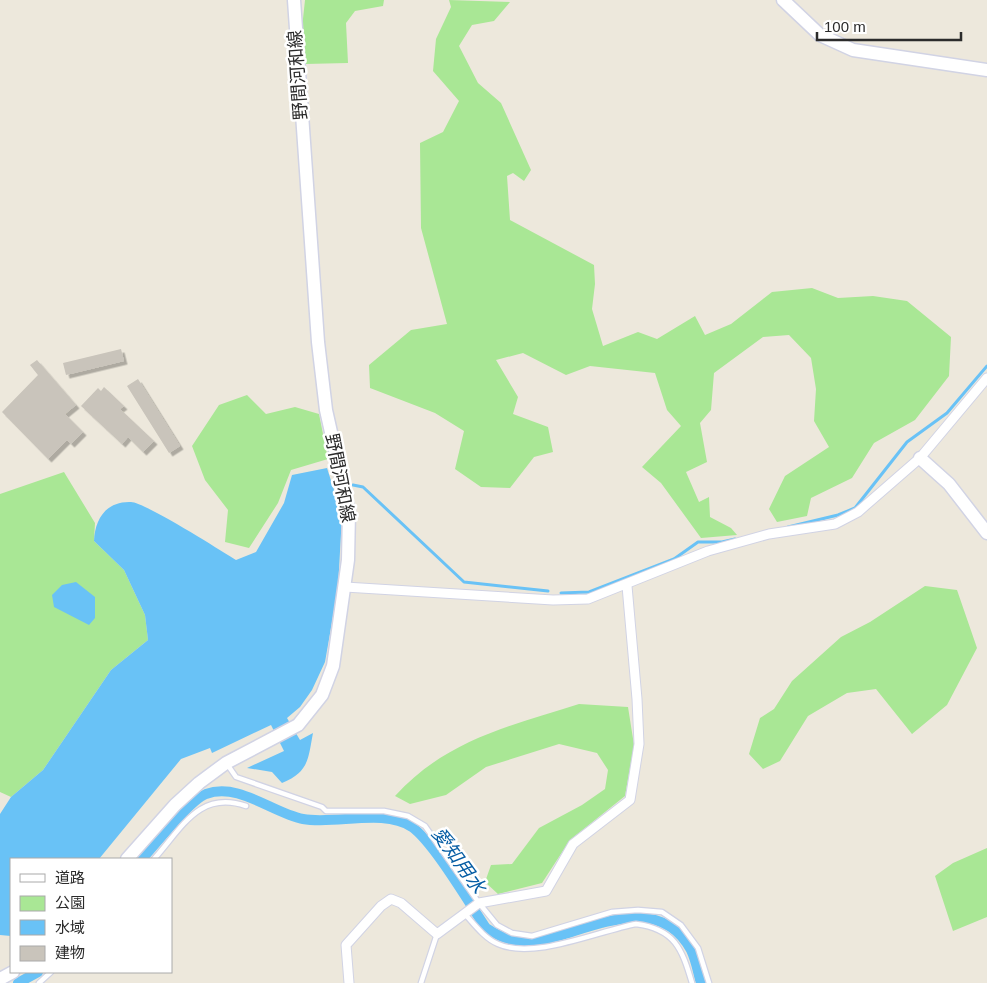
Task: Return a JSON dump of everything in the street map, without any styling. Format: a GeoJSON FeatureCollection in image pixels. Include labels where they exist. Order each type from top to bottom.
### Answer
{"type":"FeatureCollection","features":[{"type":"Feature","properties":{"kind":"main road","name":"野間河和線"},"geometry":{"type":"LineString","coordinates":[[128,858],[175,805],[226,762],[298,725],[322,695],[329,680],[345,587],[350,530],[349,512],[326,410],[318,342],[294,0]]}},
{"type":"Feature","properties":{"kind":"main road"},"geometry":{"type":"LineString","coordinates":[[783,0],[820,35],[854,50],[987,70]]}},
{"type":"Feature","properties":{"kind":"main road"},"geometry":{"type":"LineString","coordinates":[[920,458],[949,484],[985,526]]}},
{"type":"Feature","properties":{"kind":"main road"},"geometry":{"type":"LineString","coordinates":[[0,979],[11,973]]}},
{"type":"Feature","properties":{"kind":"street"},"geometry":{"type":"LineString","coordinates":[[345,587],[553,600],[588,599],[626,586],[708,551],[769,534],[835,524],[858,512],[920,458],[987,378]]}},
{"type":"Feature","properties":{"kind":"street"},"geometry":{"type":"LineString","coordinates":[[349,983],[346,945],[381,906],[391,899],[401,903],[437,934],[479,903],[546,891],[573,844],[630,800],[639,744],[637,699],[626,586]]}},
{"type":"Feature","properties":{"kind":"lane"},"geometry":{"type":"LineString","coordinates":[[226,762],[236,777],[322,807],[326,811],[384,811],[408,816],[425,826],[479,903],[497,925],[512,933],[532,936],[612,912],[638,910],[662,912],[681,925],[698,948],[709,983]]}},
{"type":"Feature","properties":{"kind":"lane"},"geometry":{"type":"LineString","coordinates":[[155,858],[199,809],[210,803],[230,801],[246,806]]}},
{"type":"Feature","properties":{"kind":"lane"},"geometry":{"type":"LineString","coordinates":[[464,913],[483,934],[498,944],[518,950],[536,950],[636,924],[652,926],[670,936],[683,954],[692,983]]}},
{"type":"Feature","properties":{"kind":"lane"},"geometry":{"type":"LineString","coordinates":[[421,983],[437,934]]}},
{"type":"Feature","properties":{"kind":"lane"},"geometry":{"type":"LineString","coordinates":[[39,983],[50,973]]}},
{"type":"Feature","properties":{"kind":"green space"},"geometry":{"type":"Polygon","coordinates":[[[305,0],[384,0],[383,6],[355,11],[346,23],[348,63],[305,64],[302,28],[305,0]]]}},
{"type":"Feature","properties":{"kind":"green space"},"geometry":{"type":"Polygon","coordinates":[[[449,0],[510,2],[494,21],[472,25],[459,46],[478,83],[501,103],[531,170],[524,181],[513,173],[507,176],[510,220],[594,265],[595,284],[592,309],[603,346],[638,332],[657,339],[695,316],[705,335],[731,324],[772,292],[812,288],[838,298],[873,296],[907,301],[951,337],[949,376],[915,420],[874,443],[852,478],[811,498],[807,516],[777,522],[769,509],[785,476],[829,447],[814,421],[816,389],[811,358],[789,335],[763,337],[714,373],[711,410],[700,423],[707,462],[686,472],[699,502],[709,497],[710,517],[731,528],[737,535],[701,538],[661,483],[642,467],[681,426],[667,410],[655,373],[590,366],[566,375],[523,353],[496,360],[518,397],[513,414],[548,427],[553,452],[534,457],[510,488],[481,487],[455,469],[464,431],[435,413],[370,388],[369,365],[411,330],[447,324],[421,228],[420,143],[443,132],[459,101],[433,71],[436,39],[451,7],[449,0]]]}},
{"type":"Feature","properties":{"kind":"green space"},"geometry":{"type":"Polygon","coordinates":[[[247,395],[266,414],[295,407],[319,414],[328,459],[291,470],[278,503],[249,548],[225,542],[228,510],[205,480],[192,446],[219,405],[247,395]]]}},
{"type":"Feature","properties":{"kind":"green space"},"geometry":{"type":"Polygon","coordinates":[[[64,472],[95,523],[94,541],[124,570],[145,615],[148,640],[111,670],[43,770],[11,797],[0,792],[0,494],[64,472]]]}},
{"type":"Feature","properties":{"kind":"green space"},"geometry":{"type":"Polygon","coordinates":[[[925,586],[957,590],[977,648],[947,705],[912,734],[876,689],[847,693],[808,716],[780,761],[763,769],[749,754],[760,718],[774,709],[792,681],[841,637],[870,622],[925,586]]]}},
{"type":"Feature","properties":{"kind":"green space"},"geometry":{"type":"Polygon","coordinates":[[[579,704],[628,707],[634,745],[625,796],[570,840],[542,883],[498,894],[485,882],[491,865],[512,864],[539,828],[582,805],[605,789],[608,770],[597,753],[559,744],[486,767],[446,795],[410,804],[395,796],[435,761],[457,748],[503,728],[579,704]]]}},
{"type":"Feature","properties":{"kind":"green space"},"geometry":{"type":"Polygon","coordinates":[[[987,848],[987,917],[953,931],[935,876],[953,863],[987,848]]]}},
{"type":"Feature","properties":{"kind":"water"},"geometry":{"type":"Polygon","coordinates":[[[327,468],[342,515],[338,588],[325,662],[312,690],[300,707],[287,718],[300,740],[313,733],[306,764],[298,774],[282,783],[272,772],[247,768],[284,751],[271,725],[212,753],[210,748],[181,759],[100,858],[10,858],[10,936],[0,935],[0,814],[11,797],[43,770],[111,670],[148,640],[145,615],[124,570],[94,541],[97,525],[103,513],[122,502],[139,504],[182,527],[236,560],[256,552],[284,503],[292,475],[327,468]]]}},
{"type":"Feature","properties":{"kind":"water"},"geometry":{"type":"Polygon","coordinates":[[[76,582],[95,597],[95,618],[89,625],[54,607],[52,595],[62,585],[76,582]]]}},
{"type":"Feature","properties":{"kind":"building"},"geometry":{"type":"Polygon","coordinates":[[[121,349],[124,361],[66,375],[63,363],[121,349]]]}},
{"type":"Feature","properties":{"kind":"building"},"geometry":{"type":"Polygon","coordinates":[[[37,360],[76,405],[65,414],[83,432],[71,444],[67,440],[48,459],[2,412],[38,375],[30,365],[37,360]]]}},
{"type":"Feature","properties":{"kind":"building"},"geometry":{"type":"Polygon","coordinates":[[[138,379],[180,446],[169,453],[127,386],[138,379]]]}},
{"type":"Feature","properties":{"kind":"building"},"geometry":{"type":"Polygon","coordinates":[[[104,387],[124,406],[120,409],[154,441],[143,452],[128,437],[122,444],[81,406],[98,388],[101,391],[104,387]]]}},
{"type":"Feature","properties":{"kind":"waterway"},"geometry":{"type":"LineString","coordinates":[[788,527],[838,515],[855,508],[907,442],[947,413],[987,366]]}},
{"type":"Feature","properties":{"kind":"waterway"},"geometry":{"type":"LineString","coordinates":[[353,485],[363,487],[464,582],[548,591]]}},
{"type":"Feature","properties":{"kind":"waterway"},"geometry":{"type":"LineString","coordinates":[[561,593],[589,592],[674,559],[698,542],[722,542],[735,539]]}},
{"type":"Feature","properties":{"kind":"waterway","name":"愛知用水"},"geometry":{"type":"LineString","coordinates":[[143,858],[191,805],[206,794],[218,791],[243,795],[291,816],[303,819],[374,818],[401,821],[421,835],[441,859],[486,928],[497,934],[508,939],[535,942],[612,920],[648,918],[664,923],[679,933],[693,954],[701,983]]}},
{"type":"Feature","properties":{"kind":"waterway","name":"愛知用水"},"geometry":{"type":"LineString","coordinates":[[18,983],[36,973]]}}]}
